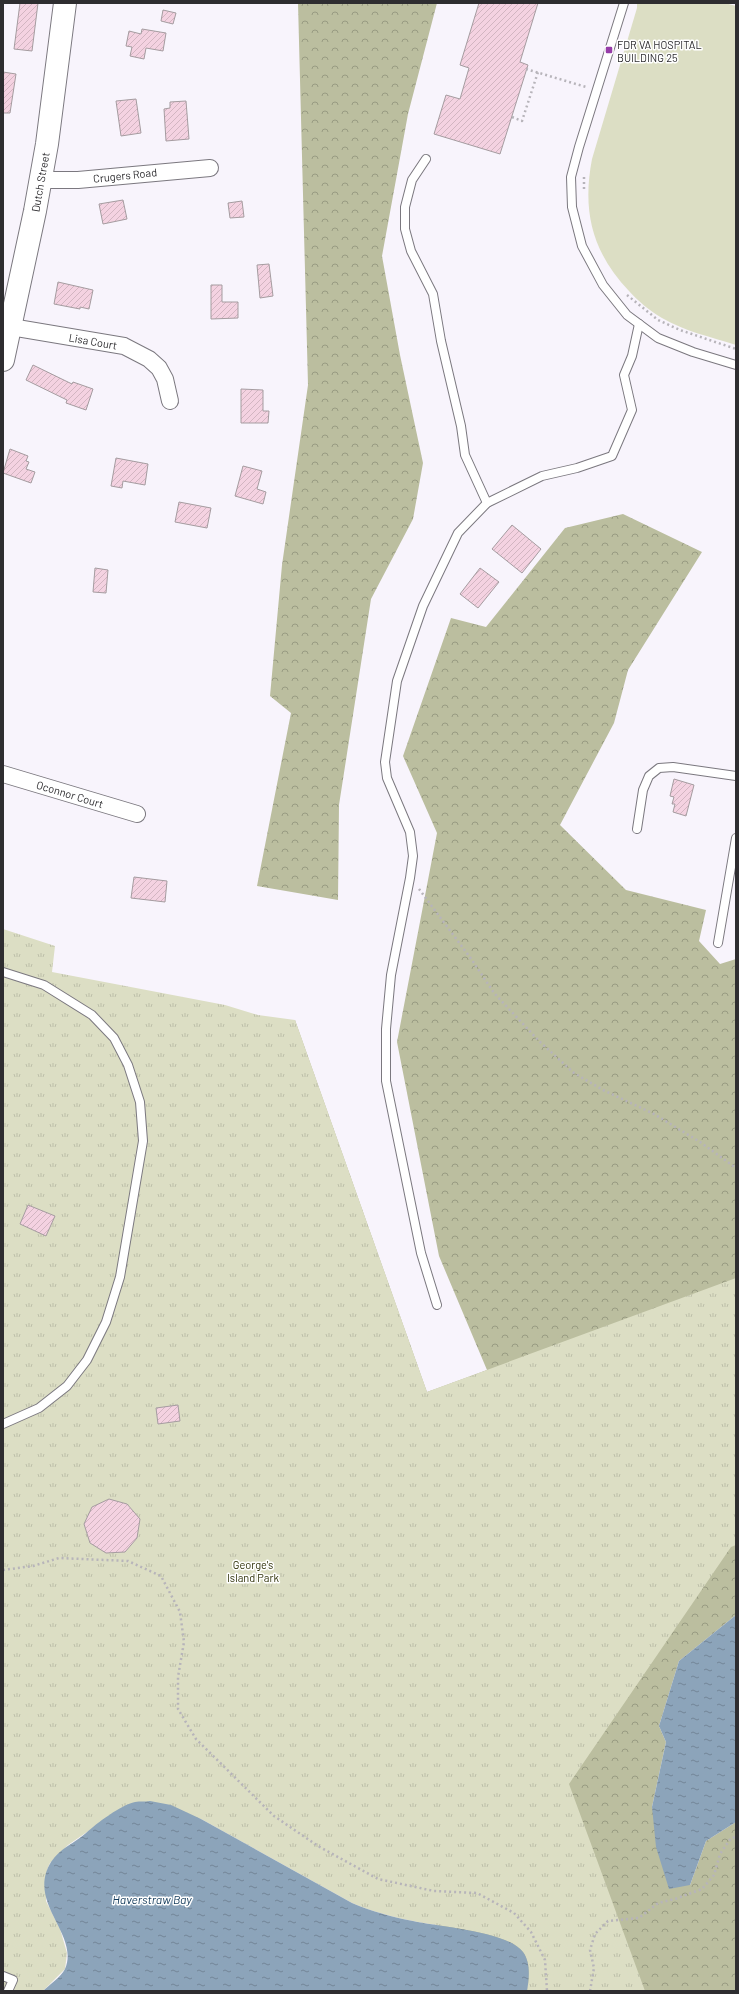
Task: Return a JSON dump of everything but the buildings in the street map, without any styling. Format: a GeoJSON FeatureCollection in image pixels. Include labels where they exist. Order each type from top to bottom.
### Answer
{"type":"FeatureCollection","features":[{"type":"Feature","properties":{"kind":"street","name":"Dutch Street"},"geometry":{"type":"LineString","coordinates":[[3,360],[41,180],[65,3]]}},
{"type":"Feature","properties":{"kind":"street","name":"Crugers Road"},"geometry":{"type":"LineString","coordinates":[[41,180],[78,180],[210,168]]}},
{"type":"Feature","properties":{"kind":"street","name":"Lisa Court"},"geometry":{"type":"LineString","coordinates":[[11,327],[124,346],[150,359],[159,368],[165,378],[170,401]]}},
{"type":"Feature","properties":{"kind":"street","name":"Oconnor Court"},"geometry":{"type":"LineString","coordinates":[[3,774],[137,814]]}},
{"type":"Feature","properties":{"kind":"lane"},"geometry":{"type":"LineString","coordinates":[[624,3],[596,90],[571,177],[572,207],[582,246],[603,285],[627,315],[658,338],[693,352],[736,366]]}},
{"type":"Feature","properties":{"kind":"lane"},"geometry":{"type":"LineString","coordinates":[[426,160],[412,180],[405,207],[405,229],[411,251],[433,294],[440,341],[461,426],[465,455],[487,503]]}},
{"type":"Feature","properties":{"kind":"lane"},"geometry":{"type":"LineString","coordinates":[[437,1306],[421,1253],[386,1082],[386,1029],[391,974],[410,878],[412,856],[410,832],[387,778],[385,762],[397,681],[423,606],[458,533],[487,503],[542,476],[577,468],[612,456],[632,410],[624,375],[632,356],[639,324]]}},
{"type":"Feature","properties":{"kind":"lane"},"geometry":{"type":"LineString","coordinates":[[637,829],[643,790],[649,776],[660,768],[673,767],[736,776]]}},
{"type":"Feature","properties":{"kind":"lane"},"geometry":{"type":"LineString","coordinates":[[718,943],[736,838]]}},
{"type":"Feature","properties":{"kind":"lane"},"geometry":{"type":"LineString","coordinates":[[3,972],[44,985],[92,1015],[114,1038],[128,1065],[140,1102],[143,1141],[120,1277],[106,1322],[87,1360],[67,1386],[39,1408],[3,1424]]}},
{"type":"Feature","properties":{"kind":"lane"},"geometry":{"type":"LineString","coordinates":[[3,1976],[13,1980],[8,1991]]}},
{"type":"Feature","properties":{"kind":"path"},"geometry":{"type":"LineString","coordinates":[[526,69],[596,90]]}},
{"type":"Feature","properties":{"kind":"path"},"geometry":{"type":"LineString","coordinates":[[512,117],[522,121],[538,72]]}},
{"type":"Feature","properties":{"kind":"path"},"geometry":{"type":"LineString","coordinates":[[584,196],[585,171]]}},
{"type":"Feature","properties":{"kind":"path"},"geometry":{"type":"LineString","coordinates":[[624,292],[642,309],[658,320],[680,330],[736,349]]}},
{"type":"Feature","properties":{"kind":"path"},"geometry":{"type":"LineString","coordinates":[[410,878],[472,960],[494,993],[539,1041],[568,1067],[603,1090],[654,1114],[700,1142],[736,1168]]}},
{"type":"Feature","properties":{"kind":"path"},"geometry":{"type":"LineString","coordinates":[[3,1570],[33,1566],[59,1558],[128,1561],[161,1576],[180,1612],[184,1642],[178,1677],[178,1709],[196,1739],[274,1816],[318,1846],[378,1879],[434,1891],[477,1893],[514,1913],[531,1932],[545,1960],[547,1991]]}},
{"type":"Feature","properties":{"kind":"path"},"geometry":{"type":"LineString","coordinates":[[590,1991],[594,1968],[590,1950],[595,1934],[608,1921],[639,1918],[658,1903],[675,1899],[702,1888],[714,1875],[720,1854],[731,1838],[736,1836]]}},
{"type":"Feature","properties":{"kind":"green space"},"geometry":{"type":"Polygon","coordinates":[[[298,3],[437,3],[408,114],[382,256],[400,355],[423,463],[413,519],[371,599],[339,805],[338,900],[257,886],[291,713],[270,696],[282,565],[308,385],[298,3]]]}},
{"type":"Feature","properties":{"kind":"green space"},"geometry":{"type":"Polygon","coordinates":[[[637,3],[725,3],[736,6],[736,345],[679,327],[670,323],[644,306],[616,276],[598,246],[593,230],[588,196],[592,159],[637,8],[637,3]]]}},
{"type":"Feature","properties":{"kind":"green space","name":"George's Island Park"},"geometry":{"type":"Polygon","coordinates":[[[623,514],[702,552],[628,670],[614,723],[560,825],[626,890],[706,910],[699,941],[720,964],[736,959],[736,1615],[679,1661],[659,1726],[666,1742],[652,1807],[690,1885],[706,1841],[736,1822],[736,1991],[527,1991],[528,1981],[3,1657],[295,1020],[427,1392],[487,1370],[439,1256],[397,1042],[437,833],[403,756],[451,618],[486,627],[565,528],[623,514]]]}},
{"type":"Feature","properties":{"kind":"green space","name":"George's Island Park"},"geometry":{"type":"Polygon","coordinates":[[[3,929],[55,946],[52,972],[225,1005],[258,1015],[295,1020],[427,1392],[736,1278],[736,1545],[731,1547],[569,1784],[645,1991],[527,1991],[529,1971],[526,1956],[515,1945],[503,1939],[472,1931],[382,1914],[367,1909],[352,1903],[201,1819],[125,1806],[68,1845],[50,1863],[47,1870],[46,1901],[60,1929],[67,1953],[65,1969],[43,1991],[3,1991],[3,929]]]}},
{"type":"Feature","properties":{"kind":"water"},"geometry":{"type":"Polygon","coordinates":[[[736,1615],[736,1822],[706,1841],[690,1885],[669,1889],[656,1847],[652,1807],[666,1742],[659,1726],[679,1661],[736,1615]]]}},
{"type":"Feature","properties":{"kind":"water","name":"Haverstraw Bay"},"geometry":{"type":"Polygon","coordinates":[[[150,1801],[171,1805],[201,1819],[359,1906],[382,1914],[488,1935],[503,1939],[515,1945],[526,1956],[529,1976],[527,1991],[43,1991],[63,1972],[68,1956],[66,1943],[48,1905],[45,1891],[45,1877],[51,1862],[63,1849],[82,1837],[116,1810],[135,1802],[150,1801]]]}},
{"type":"Feature","properties":{"kind":"place","name":"FDR VA HOSPITAL BUILDING 25"},"geometry":{"type":"Point","coordinates":[609,50]}}]}
